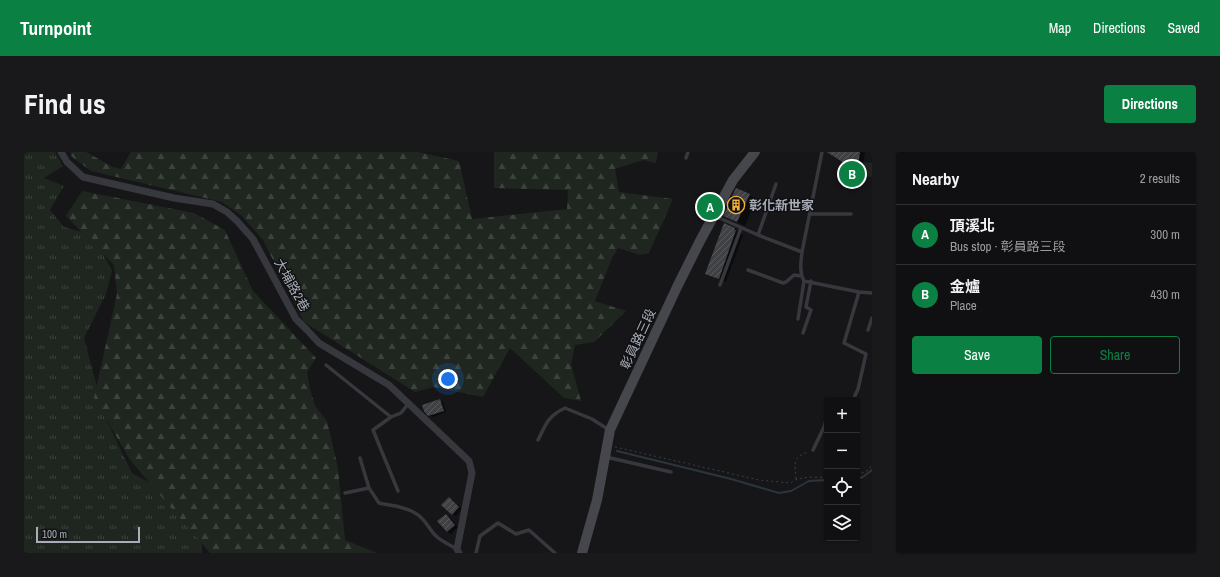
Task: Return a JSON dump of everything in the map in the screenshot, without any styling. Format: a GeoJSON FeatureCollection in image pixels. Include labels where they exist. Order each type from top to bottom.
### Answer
{"type":"FeatureCollection","features":[{"type":"Feature","properties":{"kind":"main road","name":"彰員路三段"},"geometry":{"type":"LineString","coordinates":[[582,553],[597,500],[610,430],[677,286],[733,180],[753,153]]}},
{"type":"Feature","properties":{"kind":"street","name":"大埔路2巷"},"geometry":{"type":"LineString","coordinates":[[61,152],[67,162],[84,177],[174,198],[213,204],[227,212],[237,221],[253,239],[296,319],[319,343],[389,385],[469,461],[472,473],[458,551]]}},
{"type":"Feature","properties":{"kind":"lane"},"geometry":{"type":"LineString","coordinates":[[686,158],[688,152]]}},
{"type":"Feature","properties":{"kind":"lane"},"geometry":{"type":"LineString","coordinates":[[798,319],[804,281],[801,276],[802,252],[822,152]]}},
{"type":"Feature","properties":{"kind":"lane"},"geometry":{"type":"LineString","coordinates":[[758,235],[776,184]]}},
{"type":"Feature","properties":{"kind":"lane"},"geometry":{"type":"LineString","coordinates":[[810,214],[851,214]]}},
{"type":"Feature","properties":{"kind":"lane"},"geometry":{"type":"LineString","coordinates":[[714,216],[802,252]]}},
{"type":"Feature","properties":{"kind":"lane"},"geometry":{"type":"LineString","coordinates":[[720,285],[741,228]]}},
{"type":"Feature","properties":{"kind":"lane"},"geometry":{"type":"LineString","coordinates":[[748,270],[783,283],[794,275],[801,276]]}},
{"type":"Feature","properties":{"kind":"lane"},"geometry":{"type":"LineString","coordinates":[[804,281],[811,281],[859,292],[872,292]]}},
{"type":"Feature","properties":{"kind":"lane"},"geometry":{"type":"LineString","coordinates":[[803,333],[811,310],[806,307],[811,281]]}},
{"type":"Feature","properties":{"kind":"lane"},"geometry":{"type":"LineString","coordinates":[[854,397],[858,389],[866,354],[844,343],[859,292]]}},
{"type":"Feature","properties":{"kind":"lane"},"geometry":{"type":"LineString","coordinates":[[868,330],[872,318]]}},
{"type":"Feature","properties":{"kind":"lane"},"geometry":{"type":"LineString","coordinates":[[326,364],[391,417]]}},
{"type":"Feature","properties":{"kind":"lane"},"geometry":{"type":"LineString","coordinates":[[398,491],[372,430],[391,417],[401,413],[408,404]]}},
{"type":"Feature","properties":{"kind":"lane"},"geometry":{"type":"LineString","coordinates":[[538,440],[548,419],[565,408],[592,419],[610,430]]}},
{"type":"Feature","properties":{"kind":"lane"},"geometry":{"type":"LineString","coordinates":[[813,450],[824,427]]}},
{"type":"Feature","properties":{"kind":"lane"},"geometry":{"type":"LineString","coordinates":[[605,457],[671,472]]}},
{"type":"Feature","properties":{"kind":"lane"},"geometry":{"type":"LineString","coordinates":[[360,458],[369,488],[379,503],[392,506],[402,506],[416,513],[425,520],[436,537],[458,551]]}},
{"type":"Feature","properties":{"kind":"lane"},"geometry":{"type":"LineString","coordinates":[[345,493],[369,488]]}},
{"type":"Feature","properties":{"kind":"lane"},"geometry":{"type":"LineString","coordinates":[[476,553],[480,536],[498,523],[516,534],[529,530],[555,553]]}},
{"type":"Feature","properties":{"kind":"path"},"geometry":{"type":"LineString","coordinates":[[607,446],[759,480],[786,484],[803,478],[824,477]]}},
{"type":"Feature","properties":{"kind":"path"},"geometry":{"type":"LineString","coordinates":[[796,480],[795,467],[797,457],[800,454],[813,450]]}},
{"type":"Feature","properties":{"kind":"path"},"geometry":{"type":"LineString","coordinates":[[860,474],[869,470],[872,464]]}},
{"type":"Feature","properties":{"kind":"green space"},"geometry":{"type":"Polygon","coordinates":[[[24,152],[55,152],[63,166],[44,178],[64,186],[50,210],[64,227],[82,232],[102,252],[112,271],[106,294],[84,338],[105,417],[132,473],[183,501],[202,538],[202,553],[24,553],[24,152]]]}},
{"type":"Feature","properties":{"kind":"green space"},"geometry":{"type":"Polygon","coordinates":[[[70,152],[86,152],[113,167],[121,169],[131,152],[418,152],[459,161],[472,219],[567,209],[568,190],[494,188],[494,152],[658,152],[656,163],[643,160],[615,169],[619,192],[673,199],[649,253],[640,255],[618,248],[612,258],[595,301],[626,311],[594,342],[575,345],[571,364],[581,401],[564,398],[510,348],[483,397],[434,387],[415,392],[304,322],[263,240],[242,216],[222,202],[91,171],[71,156],[70,152]]]}},
{"type":"Feature","properties":{"kind":"green space"},"geometry":{"type":"Polygon","coordinates":[[[856,161],[872,163],[872,177],[864,176],[860,188],[843,185],[844,176],[854,175],[856,161]]]}},
{"type":"Feature","properties":{"kind":"green space"},"geometry":{"type":"Polygon","coordinates":[[[82,191],[194,213],[225,230],[253,291],[316,358],[307,372],[315,406],[327,421],[338,468],[345,540],[377,553],[210,553],[130,460],[94,398],[117,294],[114,265],[66,216],[82,191]]]}},
{"type":"Feature","properties":{"kind":"building"},"geometry":{"type":"Polygon","coordinates":[[[827,152],[860,152],[857,172],[847,165],[827,152]]]}},
{"type":"Feature","properties":{"kind":"building","name":"彰化新世家"},"geometry":{"type":"Polygon","coordinates":[[[736,188],[750,194],[737,222],[723,216],[736,188]]]}},
{"type":"Feature","properties":{"kind":"building"},"geometry":{"type":"Polygon","coordinates":[[[724,223],[735,228],[734,230],[736,230],[719,279],[705,274],[724,223]]]}},
{"type":"Feature","properties":{"kind":"building"},"geometry":{"type":"Polygon","coordinates":[[[440,399],[444,411],[428,416],[422,405],[440,399]]]}},
{"type":"Feature","properties":{"kind":"building"},"geometry":{"type":"Polygon","coordinates":[[[449,497],[459,507],[452,515],[441,505],[449,497]]]}},
{"type":"Feature","properties":{"kind":"building"},"geometry":{"type":"Polygon","coordinates":[[[446,514],[455,525],[447,532],[437,521],[446,514]]]}},
{"type":"Feature","properties":{"kind":"waterway"},"geometry":{"type":"LineString","coordinates":[[617,451],[731,479],[779,493],[791,491],[809,481],[824,480]]}},
{"type":"Feature","properties":{"kind":"waterway"},"geometry":{"type":"LineString","coordinates":[[860,478],[872,470]]}},
{"type":"Feature","properties":{"kind":"place","name":"金爐"},"geometry":{"type":"Point","coordinates":[852,174]}},
{"type":"Feature","properties":{"kind":"place","name":"彰化新世家"},"geometry":{"type":"Point","coordinates":[736,205]}},
{"type":"Feature","properties":{"kind":"place","name":"頂溪北"},"geometry":{"type":"Point","coordinates":[710,207]}}]}
